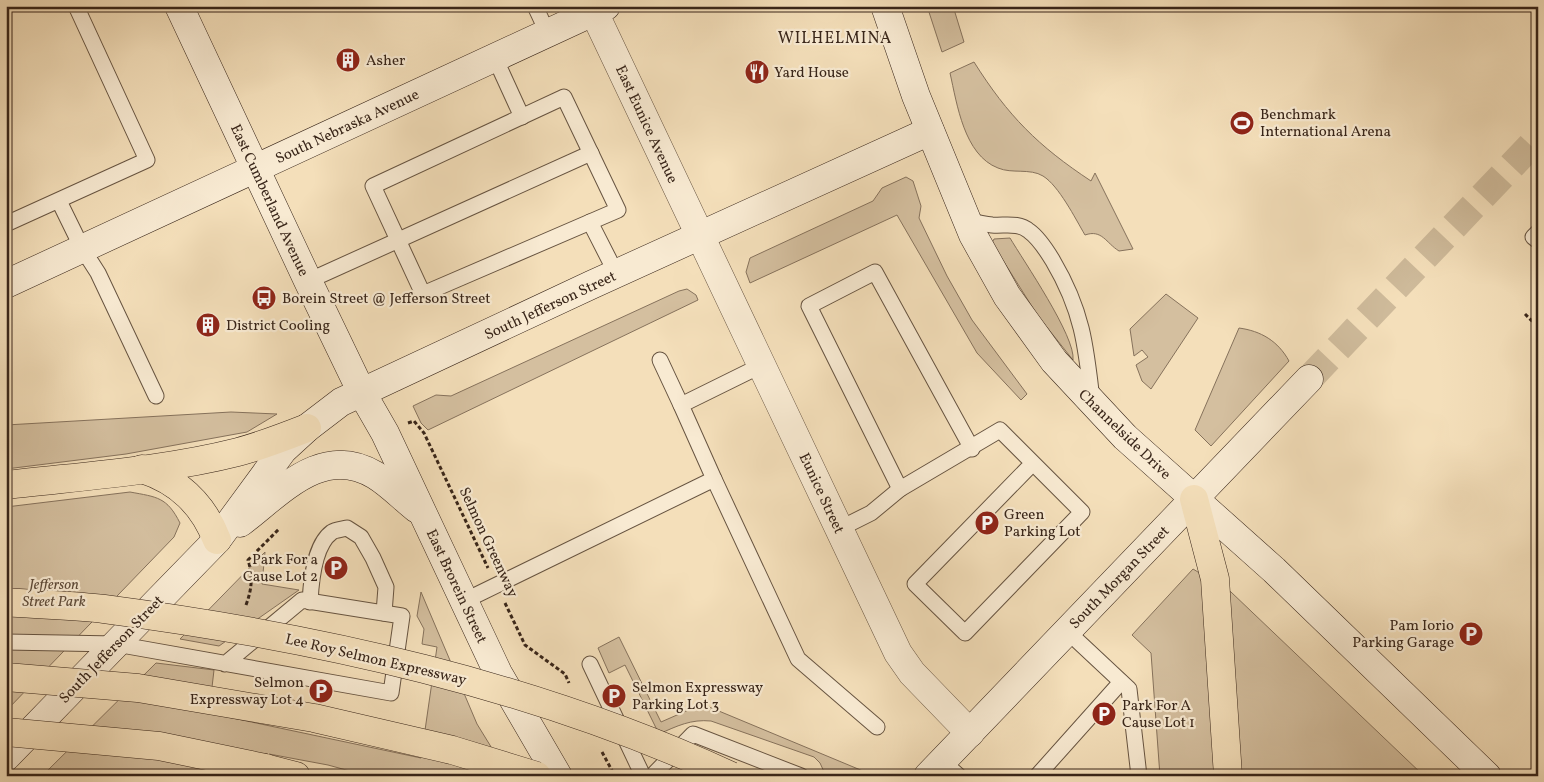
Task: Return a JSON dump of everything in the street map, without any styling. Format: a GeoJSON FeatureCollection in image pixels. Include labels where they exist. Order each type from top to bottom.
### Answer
{"type":"FeatureCollection","features":[{"type":"Feature","properties":{"kind":"highway"},"geometry":{"type":"LineString","coordinates":[[6,485],[142,470],[240,451],[306,428]]}},
{"type":"Feature","properties":{"kind":"highway"},"geometry":{"type":"LineString","coordinates":[[142,470],[160,475],[188,494],[210,523],[217,540]]}},
{"type":"Feature","properties":{"kind":"highway"},"geometry":{"type":"LineString","coordinates":[[1194,499],[1215,579],[1228,776]]}},
{"type":"Feature","properties":{"kind":"highway","name":"Lee Roy Selmon Expressway"},"geometry":{"type":"LineString","coordinates":[[6,602],[103,609],[303,640],[424,669],[585,718],[696,760],[731,776]]}},
{"type":"Feature","properties":{"kind":"highway"},"geometry":{"type":"LineString","coordinates":[[6,676],[138,688],[304,716],[452,750],[537,776]]}},
{"type":"Feature","properties":{"kind":"highway"},"geometry":{"type":"LineString","coordinates":[[7,750],[159,746],[296,776]]}},
{"type":"Feature","properties":{"kind":"main road","name":"East Cumberland Avenue"},"geometry":{"type":"LineString","coordinates":[[179,6],[362,393]]}},
{"type":"Feature","properties":{"kind":"main road","name":"Channelside Drive"},"geometry":{"type":"LineString","coordinates":[[885,6],[930,131],[966,220],[994,276],[1018,313],[1054,361],[1093,404],[1155,465],[1274,570],[1487,776]]}},
{"type":"Feature","properties":{"kind":"main road","name":"South Nebraska Avenue"},"geometry":{"type":"LineString","coordinates":[[6,284],[600,9]]}},
{"type":"Feature","properties":{"kind":"main road","name":"East Eunice Avenue"},"geometry":{"type":"LineString","coordinates":[[600,9],[700,235]]}},
{"type":"Feature","properties":{"kind":"main road","name":"South Jefferson Street"},"geometry":{"type":"LineString","coordinates":[[7,750],[116,644],[217,540],[284,450],[306,428],[340,402],[616,273],[930,131]]}},
{"type":"Feature","properties":{"kind":"main road","name":"Eunice Street"},"geometry":{"type":"LineString","coordinates":[[700,235],[898,653],[912,673],[970,733]]}},
{"type":"Feature","properties":{"kind":"main road","name":"South Morgan Street"},"geometry":{"type":"LineString","coordinates":[[943,771],[970,733],[1309,379]]}},
{"type":"Feature","properties":{"kind":"main road","name":"East Brorein Street"},"geometry":{"type":"LineString","coordinates":[[362,393],[384,433],[498,673],[558,776]]}},
{"type":"Feature","properties":{"kind":"main road","name":"South Jefferson Street"},"geometry":{"type":"LineString","coordinates":[[217,540],[313,468],[330,465],[344,464],[374,474],[423,514]]}},
{"type":"Feature","properties":{"kind":"lane"},"geometry":{"type":"LineString","coordinates":[[6,224],[147,160],[76,6]]}},
{"type":"Feature","properties":{"kind":"lane"},"geometry":{"type":"LineString","coordinates":[[535,6],[548,34]]}},
{"type":"Feature","properties":{"kind":"lane"},"geometry":{"type":"LineString","coordinates":[[494,58],[522,117]]}},
{"type":"Feature","properties":{"kind":"lane"},"geometry":{"type":"LineString","coordinates":[[564,97],[591,153],[618,210],[423,294],[374,186],[564,97]]}},
{"type":"Feature","properties":{"kind":"lane"},"geometry":{"type":"LineString","coordinates":[[308,281],[591,153]]}},
{"type":"Feature","properties":{"kind":"lane"},"geometry":{"type":"LineString","coordinates":[[59,201],[82,248],[98,273],[156,396]]}},
{"type":"Feature","properties":{"kind":"lane"},"geometry":{"type":"LineString","coordinates":[[966,220],[994,225],[1012,224],[1029,230],[1048,253],[1064,280],[1079,315],[1086,342],[1093,404]]}},
{"type":"Feature","properties":{"kind":"lane"},"geometry":{"type":"LineString","coordinates":[[590,222],[616,273]]}},
{"type":"Feature","properties":{"kind":"lane"},"geometry":{"type":"LineString","coordinates":[[1538,232],[1533,237],[1538,241]]}},
{"type":"Feature","properties":{"kind":"lane"},"geometry":{"type":"LineString","coordinates":[[900,489],[809,306],[875,272],[972,449]]}},
{"type":"Feature","properties":{"kind":"lane"},"geometry":{"type":"LineString","coordinates":[[660,360],[798,659],[877,727]]}},
{"type":"Feature","properties":{"kind":"lane"},"geometry":{"type":"LineString","coordinates":[[681,405],[762,365]]}},
{"type":"Feature","properties":{"kind":"lane"},"geometry":{"type":"LineString","coordinates":[[839,529],[871,513],[900,489],[972,449],[1000,430],[1082,512],[966,633],[915,584],[1032,464]]}},
{"type":"Feature","properties":{"kind":"lane"},"geometry":{"type":"LineString","coordinates":[[464,601],[714,479]]}},
{"type":"Feature","properties":{"kind":"lane"},"geometry":{"type":"LineString","coordinates":[[310,602],[314,563],[320,548],[332,532],[347,528],[361,537],[373,558],[386,588],[384,613]]}},
{"type":"Feature","properties":{"kind":"lane"},"geometry":{"type":"LineString","coordinates":[[6,642],[116,644],[225,664],[391,693],[402,616],[302,600],[225,664]]}},
{"type":"Feature","properties":{"kind":"lane"},"geometry":{"type":"LineString","coordinates":[[1067,631],[1129,689],[1139,776]]}},
{"type":"Feature","properties":{"kind":"lane"},"geometry":{"type":"LineString","coordinates":[[590,664],[643,776]]}},
{"type":"Feature","properties":{"kind":"lane"},"geometry":{"type":"LineString","coordinates":[[1037,776],[1121,682]]}},
{"type":"Feature","properties":{"kind":"lane"},"geometry":{"type":"LineString","coordinates":[[652,776],[693,734],[801,776]]}},
{"type":"Feature","properties":{"kind":"path"},"geometry":{"type":"LineString","coordinates":[[1525,314],[1538,326]]}},
{"type":"Feature","properties":{"kind":"path","name":"Selmon Greenway"},"geometry":{"type":"LineString","coordinates":[[400,427],[414,421],[424,433],[525,645],[564,674]]}},
{"type":"Feature","properties":{"kind":"path"},"geometry":{"type":"LineString","coordinates":[[605,759],[615,776]]}},
{"type":"Feature","properties":{"kind":"green space"},"geometry":{"type":"Polygon","coordinates":[[[927,6],[953,6],[964,42],[942,52],[927,6]]]}},
{"type":"Feature","properties":{"kind":"green space"},"geometry":{"type":"Polygon","coordinates":[[[974,62],[999,98],[1025,129],[1055,155],[1091,181],[1095,173],[1133,249],[1119,251],[1100,235],[1085,235],[1061,195],[1043,176],[1032,172],[1003,170],[986,161],[977,152],[959,113],[950,73],[974,62]]]}},
{"type":"Feature","properties":{"kind":"green space"},"geometry":{"type":"Polygon","coordinates":[[[906,177],[913,181],[921,206],[919,218],[947,276],[972,320],[1027,394],[1021,400],[977,353],[897,215],[750,283],[746,272],[750,258],[873,201],[882,188],[906,177]]]}},
{"type":"Feature","properties":{"kind":"green space"},"geometry":{"type":"Polygon","coordinates":[[[1010,238],[1058,317],[1072,349],[1073,360],[1038,316],[992,243],[994,239],[1010,238]]]}},
{"type":"Feature","properties":{"kind":"green space"},"geometry":{"type":"Polygon","coordinates":[[[687,289],[696,295],[698,300],[428,430],[421,423],[413,406],[436,395],[451,396],[687,289]]]}},
{"type":"Feature","properties":{"kind":"green space"},"geometry":{"type":"Polygon","coordinates":[[[1166,294],[1198,318],[1151,389],[1142,381],[1136,365],[1148,357],[1142,350],[1134,356],[1130,329],[1166,294]]]}},
{"type":"Feature","properties":{"kind":"green space"},"geometry":{"type":"Polygon","coordinates":[[[1239,328],[1262,334],[1280,348],[1289,361],[1211,446],[1195,430],[1239,328]]]}},
{"type":"Feature","properties":{"kind":"green space"},"geometry":{"type":"Polygon","coordinates":[[[231,412],[277,414],[247,432],[126,454],[6,469],[6,425],[231,412]]]}},
{"type":"Feature","properties":{"kind":"green space","name":"Jefferson Street Park"},"geometry":{"type":"Polygon","coordinates":[[[130,492],[154,497],[166,503],[180,523],[174,537],[6,711],[6,507],[130,492]]]}},
{"type":"Feature","properties":{"kind":"green space"},"geometry":{"type":"Polygon","coordinates":[[[265,552],[262,584],[299,590],[219,646],[180,639],[265,552]]]}},
{"type":"Feature","properties":{"kind":"green space"},"geometry":{"type":"Polygon","coordinates":[[[1193,569],[1231,592],[1424,776],[1160,776],[1151,653],[1132,635],[1193,569]]]}},
{"type":"Feature","properties":{"kind":"green space"},"geometry":{"type":"Polygon","coordinates":[[[421,592],[477,724],[509,776],[368,776],[328,765],[269,754],[263,776],[42,776],[156,663],[214,670],[209,713],[421,758],[437,647],[422,644],[424,629],[417,616],[421,592]]]}},
{"type":"Feature","properties":{"kind":"green space"},"geometry":{"type":"Polygon","coordinates":[[[619,637],[661,722],[702,704],[875,776],[826,776],[820,763],[814,757],[711,721],[691,722],[659,734],[625,665],[609,673],[598,648],[619,637]]]}},
{"type":"Feature","properties":{"kind":"tunnel"},"geometry":{"type":"LineString","coordinates":[[1309,379],[1538,138]]}},
{"type":"Feature","properties":{"kind":"place","name":"Asher"},"geometry":{"type":"Point","coordinates":[348,60]}},
{"type":"Feature","properties":{"kind":"place","name":"Yard House"},"geometry":{"type":"Point","coordinates":[757,72]}},
{"type":"Feature","properties":{"kind":"place","name":"Benchmark International Arena"},"geometry":{"type":"Point","coordinates":[1242,123]}},
{"type":"Feature","properties":{"kind":"place","name":"Borein Street @ Jefferson Street"},"geometry":{"type":"Point","coordinates":[264,298]}},
{"type":"Feature","properties":{"kind":"place","name":"District Cooling"},"geometry":{"type":"Point","coordinates":[208,325]}},
{"type":"Feature","properties":{"kind":"place","name":"Green Parking Lot"},"geometry":{"type":"Point","coordinates":[987,523]}},
{"type":"Feature","properties":{"kind":"place","name":"Park For a Cause Lot 2"},"geometry":{"type":"Point","coordinates":[336,568]}},
{"type":"Feature","properties":{"kind":"place","name":"Pam Iorio Parking Garage"},"geometry":{"type":"Point","coordinates":[1471,634]}},
{"type":"Feature","properties":{"kind":"place","name":"Selmon Expressway Lot 4"},"geometry":{"type":"Point","coordinates":[321,691]}},
{"type":"Feature","properties":{"kind":"place","name":"Selmon Expressway Parking Lot 3"},"geometry":{"type":"Point","coordinates":[614,696]}},
{"type":"Feature","properties":{"kind":"place","name":"Park For A Cause Lot 1"},"geometry":{"type":"Point","coordinates":[1104,714]}},
{"type":"Feature","properties":{"kind":"district","name":"WILHELMINA"},"geometry":{"type":"Point","coordinates":[835,37]}}]}
